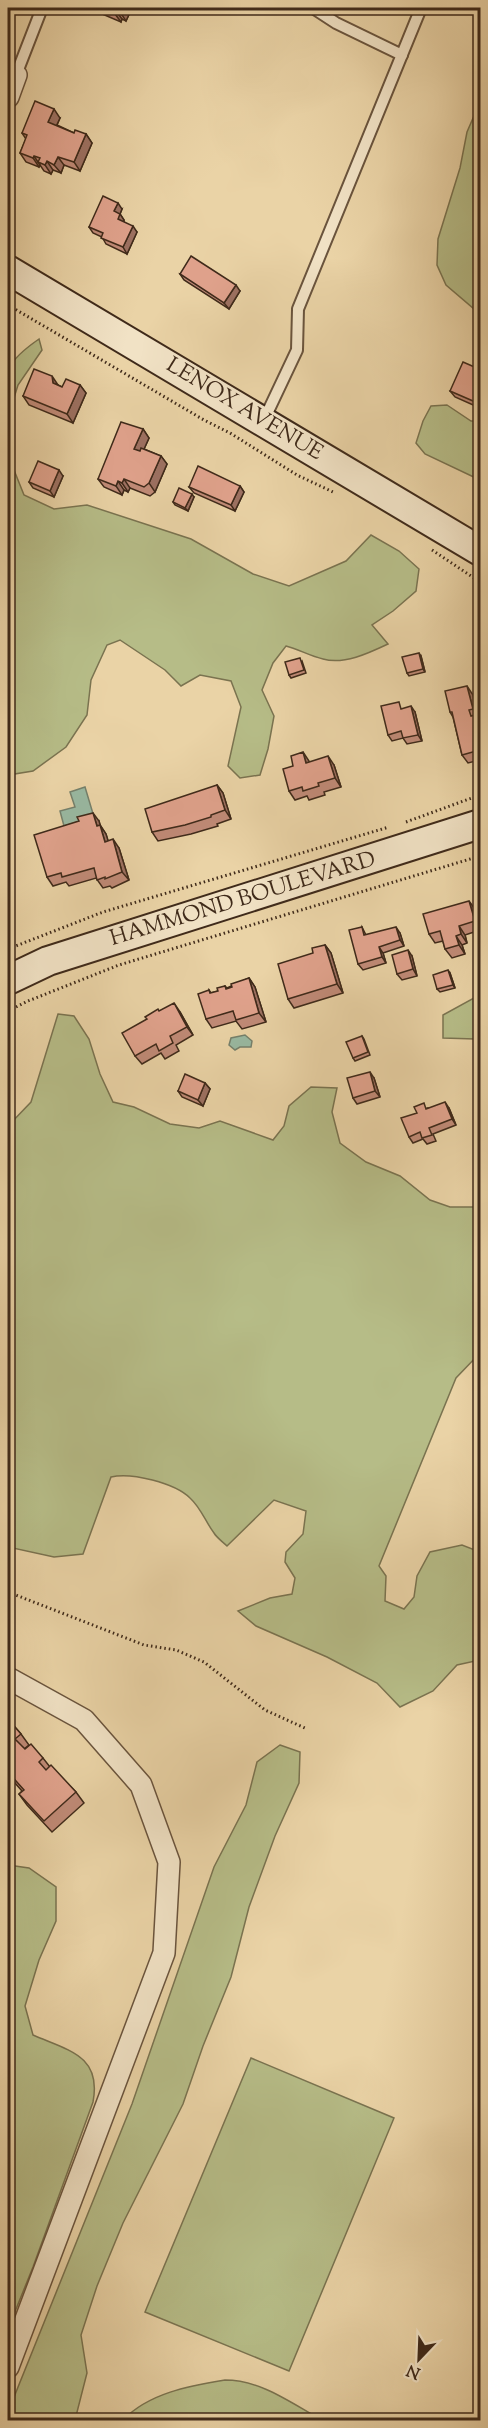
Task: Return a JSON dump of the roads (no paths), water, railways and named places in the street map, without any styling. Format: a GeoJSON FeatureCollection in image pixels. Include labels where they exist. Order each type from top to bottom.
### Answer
{"type":"FeatureCollection","features":[{"type":"Feature","properties":{"kind":"street"},"geometry":{"type":"LineString","coordinates":[[8,97],[16,75]]}},
{"type":"Feature","properties":{"kind":"street","name":"LENOX AVENUE"},"geometry":{"type":"LineString","coordinates":[[8,270],[480,551]]}},
{"type":"Feature","properties":{"kind":"street","name":"HAMMOND BOULEVARD"},"geometry":{"type":"LineString","coordinates":[[8,980],[48,961],[480,824]]}},
{"type":"Feature","properties":{"kind":"street"},"geometry":{"type":"LineString","coordinates":[[8,1678],[84,1720],[141,1785],[169,1862],[164,1953],[8,2367]]}},
{"type":"Feature","properties":{"kind":"lane"},"geometry":{"type":"LineString","coordinates":[[16,75],[42,8]]}},
{"type":"Feature","properties":{"kind":"lane"},"geometry":{"type":"LineString","coordinates":[[313,8],[336,23],[402,55]]}},
{"type":"Feature","properties":{"kind":"lane"},"geometry":{"type":"LineString","coordinates":[[263,422],[297,350],[298,309],[421,8]]}}]}
